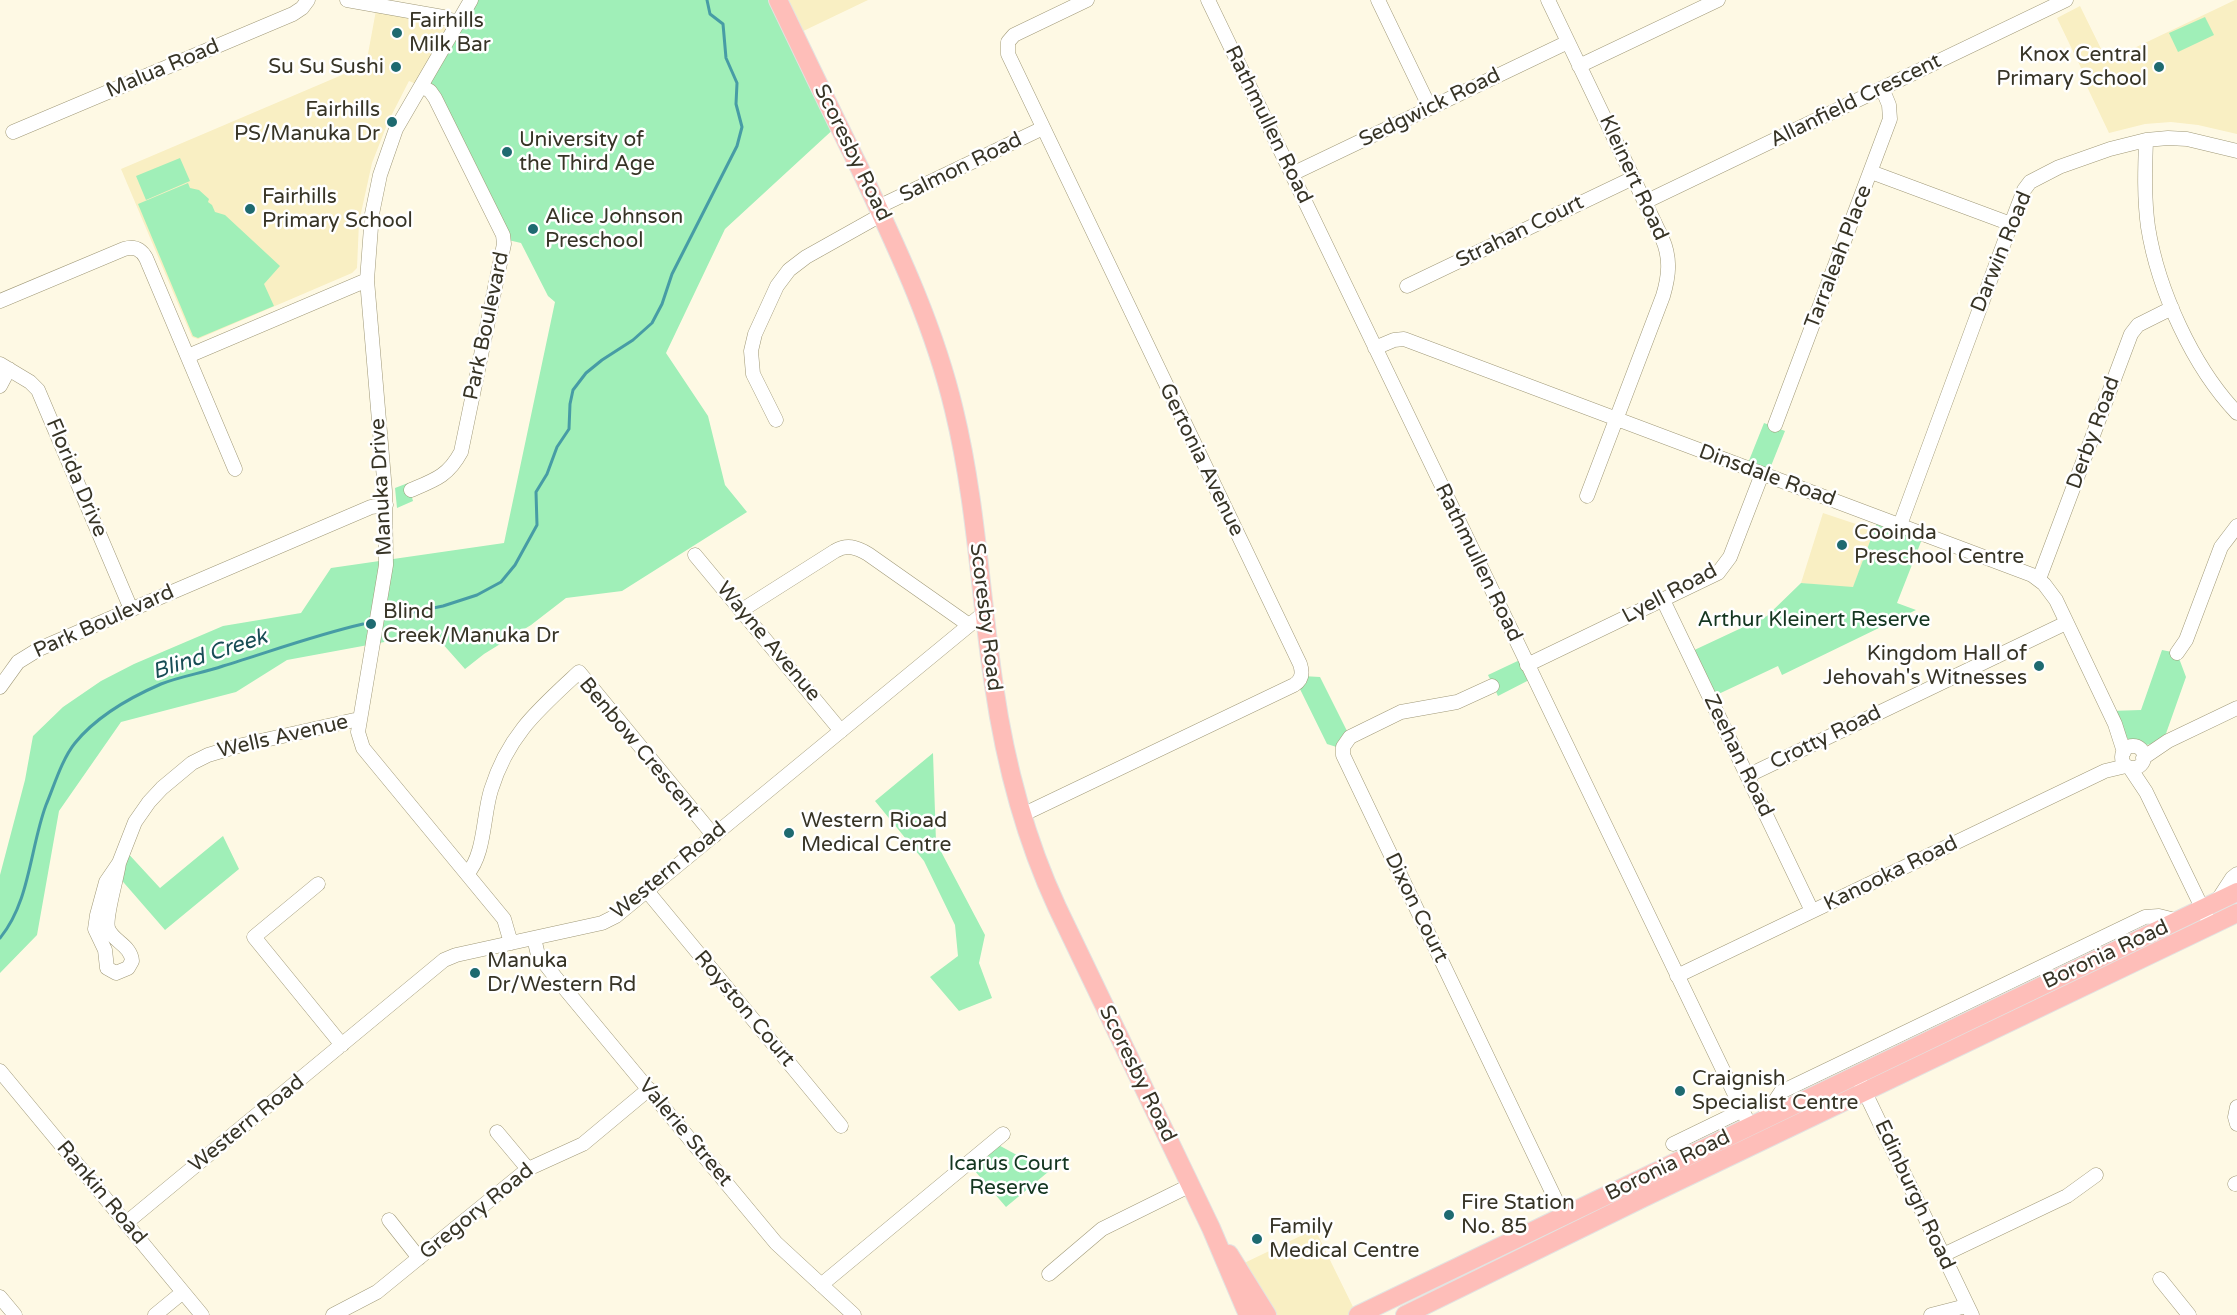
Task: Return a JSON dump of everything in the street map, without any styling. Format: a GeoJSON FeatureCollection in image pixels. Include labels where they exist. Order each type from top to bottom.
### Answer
{"type":"FeatureCollection","features":[{"type":"Feature","properties":{"kind":"main road","name":"Scoresby Road"},"geometry":{"type":"LineString","coordinates":[[778,0],[880,211],[918,295],[935,342],[952,400],[965,465],[1002,734],[1022,815],[1053,898],[1211,1227],[1248,1315]]}},
{"type":"Feature","properties":{"kind":"main road","name":"Boronia Road"},"geometry":{"type":"LineString","coordinates":[[1358,1315],[1564,1217],[1751,1119],[1856,1074],[2237,892]]}},
{"type":"Feature","properties":{"kind":"main road","name":"Boronia Road"},"geometry":{"type":"LineString","coordinates":[[1405,1315],[2237,913]]}},
{"type":"Feature","properties":{"kind":"main road"},"geometry":{"type":"LineString","coordinates":[[1751,1119],[1758,1143]]}},
{"type":"Feature","properties":{"kind":"main road","name":"Scoresby Road"},"geometry":{"type":"LineString","coordinates":[[1211,1227],[1264,1308],[1273,1315]]}},
{"type":"Feature","properties":{"kind":"street","name":"Malua Road"},"geometry":{"type":"LineString","coordinates":[[13,132],[292,14],[302,8],[308,0]]}},
{"type":"Feature","properties":{"kind":"street"},"geometry":{"type":"LineString","coordinates":[[347,0],[443,17],[457,23]]}},
{"type":"Feature","properties":{"kind":"street","name":"Manuka Drive"},"geometry":{"type":"LineString","coordinates":[[471,0],[396,129],[380,175],[371,226],[367,280],[386,505],[385,573],[358,735],[363,748],[504,919],[511,943]]}},
{"type":"Feature","properties":{"kind":"street","name":"Gertonia Avenue"},"geometry":{"type":"LineString","coordinates":[[1022,815],[1294,686],[1300,680],[1302,673],[1300,664],[1008,54],[1008,42],[1018,32],[1087,0]]}},
{"type":"Feature","properties":{"kind":"street","name":"Rathmullen Road"},"geometry":{"type":"LineString","coordinates":[[1208,0],[1677,976],[1751,1119]]}},
{"type":"Feature","properties":{"kind":"street"},"geometry":{"type":"LineString","coordinates":[[1378,0],[1430,108]]}},
{"type":"Feature","properties":{"kind":"street","name":"Kleinert Road"},"geometry":{"type":"LineString","coordinates":[[1548,0],[1667,250],[1668,273],[1663,296],[1587,496]]}},
{"type":"Feature","properties":{"kind":"street"},"geometry":{"type":"LineString","coordinates":[[1580,66],[1718,0]]}},
{"type":"Feature","properties":{"kind":"street","name":"Allanfield Crescent"},"geometry":{"type":"LineString","coordinates":[[1645,202],[2066,0]]}},
{"type":"Feature","properties":{"kind":"street","name":"Sedgwick Road"},"geometry":{"type":"LineString","coordinates":[[1292,174],[1568,42]]}},
{"type":"Feature","properties":{"kind":"street","name":"Park Boulevard"},"geometry":{"type":"LineString","coordinates":[[411,490],[441,477],[451,468],[461,452],[504,244],[504,236],[435,98],[430,91],[421,86]]}},
{"type":"Feature","properties":{"kind":"street","name":"Tarraleah Place"},"geometry":{"type":"LineString","coordinates":[[1775,425],[1891,114],[1882,88]]}},
{"type":"Feature","properties":{"kind":"street","name":"Salmon Road"},"geometry":{"type":"LineString","coordinates":[[776,420],[753,374],[751,351],[755,334],[777,286],[789,270],[880,211],[1043,128]]}},
{"type":"Feature","properties":{"kind":"street","name":"Darwin Road"},"geometry":{"type":"LineString","coordinates":[[1900,525],[2011,224],[2024,190],[2030,182],[2073,162],[2116,147],[2146,140],[2187,139],[2237,151]]}},
{"type":"Feature","properties":{"kind":"street"},"geometry":{"type":"LineString","coordinates":[[2146,140],[2145,197],[2148,227],[2162,280],[2172,308],[2206,372],[2237,413]]}},
{"type":"Feature","properties":{"kind":"street"},"geometry":{"type":"LineString","coordinates":[[1871,172],[2011,224]]}},
{"type":"Feature","properties":{"kind":"street","name":"Strahan Court"},"geometry":{"type":"LineString","coordinates":[[1407,286],[1633,178]]}},
{"type":"Feature","properties":{"kind":"street"},"geometry":{"type":"LineString","coordinates":[[0,301],[124,249],[140,250],[146,258],[235,469]]}},
{"type":"Feature","properties":{"kind":"street"},"geometry":{"type":"LineString","coordinates":[[188,356],[367,280]]}},
{"type":"Feature","properties":{"kind":"street","name":"Derby Road"},"geometry":{"type":"LineString","coordinates":[[2039,579],[2131,334],[2138,325],[2172,308]]}},
{"type":"Feature","properties":{"kind":"street","name":"Dinsdale Road"},"geometry":{"type":"LineString","coordinates":[[1375,348],[1394,340],[1404,339],[2023,571],[2039,579]]}},
{"type":"Feature","properties":{"kind":"street"},"geometry":{"type":"LineString","coordinates":[[0,386],[5,367]]}},
{"type":"Feature","properties":{"kind":"street","name":"Florida Drive"},"geometry":{"type":"LineString","coordinates":[[5,367],[34,386],[41,396],[131,609]]}},
{"type":"Feature","properties":{"kind":"street","name":"Lyell Road"},"geometry":{"type":"LineString","coordinates":[[1527,665],[1712,577],[1727,563],[1762,474]]}},
{"type":"Feature","properties":{"kind":"street","name":"Park Boulevard"},"geometry":{"type":"LineString","coordinates":[[0,687],[12,668],[32,652],[371,507],[386,505]]}},
{"type":"Feature","properties":{"kind":"street"},"geometry":{"type":"LineString","coordinates":[[2177,653],[2186,640],[2221,548],[2237,526]]}},
{"type":"Feature","properties":{"kind":"street"},"geometry":{"type":"LineString","coordinates":[[742,610],[835,551],[852,546],[863,551],[969,625]]}},
{"type":"Feature","properties":{"kind":"street","name":"Wayne Avenue"},"geometry":{"type":"LineString","coordinates":[[696,555],[841,731]]}},
{"type":"Feature","properties":{"kind":"street"},"geometry":{"type":"LineString","coordinates":[[2039,579],[2052,594],[2132,758],[2146,792],[2210,905],[2210,926]]}},
{"type":"Feature","properties":{"kind":"street","name":"Zeehan Road"},"geometry":{"type":"LineString","coordinates":[[1663,600],[1812,912]]}},
{"type":"Feature","properties":{"kind":"street","name":"Western Road"},"geometry":{"type":"LineString","coordinates":[[126,1223],[444,960],[456,955],[607,921],[647,891],[984,613]]}},
{"type":"Feature","properties":{"kind":"street","name":"Crotty Road"},"geometry":{"type":"LineString","coordinates":[[1748,776],[2066,623]]}},
{"type":"Feature","properties":{"kind":"street","name":"Benbow Crescent"},"geometry":{"type":"LineString","coordinates":[[467,874],[476,862],[489,797],[508,749],[534,714],[579,672],[714,836]]}},
{"type":"Feature","properties":{"kind":"street","name":"Dixon Court"},"geometry":{"type":"LineString","coordinates":[[1492,686],[1457,702],[1404,710],[1350,737],[1343,747],[1343,755],[1564,1217]]}},
{"type":"Feature","properties":{"kind":"street","name":"Kanooka Road"},"geometry":{"type":"LineString","coordinates":[[1677,976],[2237,708]]}},
{"type":"Feature","properties":{"kind":"street","name":"Wells Avenue"},"geometry":{"type":"LineString","coordinates":[[119,863],[107,925],[114,937],[129,951],[132,961],[128,969],[116,973],[107,968],[105,951],[97,936],[95,923],[106,882],[119,863],[135,822],[162,788],[192,763],[224,750],[359,719]]}},
{"type":"Feature","properties":{"kind":"street"},"geometry":{"type":"LineString","coordinates":[[2210,905],[2237,874]]}},
{"type":"Feature","properties":{"kind":"street"},"geometry":{"type":"LineString","coordinates":[[318,884],[254,937],[342,1045]]}},
{"type":"Feature","properties":{"kind":"street","name":"Royston Court"},"geometry":{"type":"LineString","coordinates":[[647,891],[841,1126]]}},
{"type":"Feature","properties":{"kind":"street"},"geometry":{"type":"LineString","coordinates":[[1751,1119],[1781,1092],[2145,917],[2159,916],[2179,921]]}},
{"type":"Feature","properties":{"kind":"street","name":"Valerie Street"},"geometry":{"type":"LineString","coordinates":[[534,938],[538,955],[776,1243],[854,1315]]}},
{"type":"Feature","properties":{"kind":"street","name":"Rankin Road"},"geometry":{"type":"LineString","coordinates":[[0,1071],[202,1315]]}},
{"type":"Feature","properties":{"kind":"street","name":"Edinburgh Road"},"geometry":{"type":"LineString","coordinates":[[1856,1074],[1969,1310]]}},
{"type":"Feature","properties":{"kind":"street","name":"Gregory Road"},"geometry":{"type":"LineString","coordinates":[[333,1315],[368,1299],[528,1169],[583,1143],[649,1089]]}},
{"type":"Feature","properties":{"kind":"street"},"geometry":{"type":"LineString","coordinates":[[2237,1107],[2235,1117],[2237,1124]]}},
{"type":"Feature","properties":{"kind":"street","name":"Boronia Road"},"geometry":{"type":"LineString","coordinates":[[1673,1144],[1751,1119]]}},
{"type":"Feature","properties":{"kind":"street"},"geometry":{"type":"LineString","coordinates":[[498,1132],[528,1169]]}},
{"type":"Feature","properties":{"kind":"street"},"geometry":{"type":"LineString","coordinates":[[821,1285],[1003,1134]]}},
{"type":"Feature","properties":{"kind":"street"},"geometry":{"type":"LineString","coordinates":[[1943,1255],[2067,1196],[2096,1175]]}},
{"type":"Feature","properties":{"kind":"street"},"geometry":{"type":"LineString","coordinates":[[1049,1274],[1102,1229],[1191,1185]]}},
{"type":"Feature","properties":{"kind":"street"},"geometry":{"type":"LineString","coordinates":[[388,1220],[419,1258]]}},
{"type":"Feature","properties":{"kind":"street"},"geometry":{"type":"LineString","coordinates":[[2160,1279],[2189,1315]]}},
{"type":"Feature","properties":{"kind":"street"},"geometry":{"type":"LineString","coordinates":[[155,1315],[183,1292]]}},
{"type":"Feature","properties":{"kind":"street"},"geometry":{"type":"LineString","coordinates":[[0,1297],[15,1315]]}},
{"type":"Feature","properties":{"kind":"street"},"geometry":{"type":"LineString","coordinates":[[1930,1315],[1969,1310]]}},
{"type":"Feature","properties":{"kind":"shaded area"},"geometry":{"type":"Polygon","coordinates":[[[778,0],[868,0],[795,35],[778,0]]]}},
{"type":"Feature","properties":{"kind":"shaded area","name":"Knox Central Primary School"},"geometry":{"type":"Polygon","coordinates":[[[2237,0],[2237,134],[2198,125],[2171,122],[2145,124],[2109,133],[2057,18],[2080,6],[2107,61],[2237,0]]]}},
{"type":"Feature","properties":{"kind":"shaded area","name":"Fairhills Primary School"},"geometry":{"type":"Polygon","coordinates":[[[377,5],[451,20],[421,86],[409,81],[388,122],[372,163],[359,222],[357,268],[352,273],[198,339],[192,337],[121,169],[356,69],[365,70],[377,5]]]}},
{"type":"Feature","properties":{"kind":"shaded area"},"geometry":{"type":"Polygon","coordinates":[[[1823,513],[1874,530],[1853,588],[1801,583],[1823,513]]]}},
{"type":"Feature","properties":{"kind":"shaded area"},"geometry":{"type":"Polygon","coordinates":[[[1315,1229],[1357,1315],[1273,1315],[1238,1266],[1315,1229]]]}},
{"type":"Feature","properties":{"kind":"green space"},"geometry":{"type":"Polygon","coordinates":[[[471,0],[778,0],[838,125],[725,229],[666,353],[708,416],[725,485],[747,512],[622,591],[566,598],[531,625],[484,654],[465,669],[433,633],[287,660],[236,692],[121,722],[59,811],[37,935],[0,973],[0,875],[25,780],[33,736],[63,707],[101,681],[134,664],[223,626],[301,613],[331,568],[504,543],[555,302],[548,296],[521,243],[504,239],[435,98],[421,86],[471,0]]]}},
{"type":"Feature","properties":{"kind":"green space"},"geometry":{"type":"Polygon","coordinates":[[[2205,17],[2214,35],[2178,52],[2169,33],[2205,17]]]}},
{"type":"Feature","properties":{"kind":"green space"},"geometry":{"type":"Polygon","coordinates":[[[180,158],[190,181],[146,200],[136,176],[180,158]]]}},
{"type":"Feature","properties":{"kind":"green space"},"geometry":{"type":"Polygon","coordinates":[[[188,183],[190,188],[199,190],[209,199],[208,202],[215,212],[225,215],[280,266],[264,284],[274,306],[198,338],[193,336],[138,204],[188,183]]]}},
{"type":"Feature","properties":{"kind":"green space"},"geometry":{"type":"Polygon","coordinates":[[[1764,423],[1785,431],[1767,476],[1746,468],[1764,423]]]}},
{"type":"Feature","properties":{"kind":"green space"},"geometry":{"type":"Polygon","coordinates":[[[408,483],[413,501],[397,508],[395,488],[408,483]]]}},
{"type":"Feature","properties":{"kind":"green space","name":"Arthur Kleinert Reserve"},"geometry":{"type":"Polygon","coordinates":[[[1879,517],[1924,534],[1897,603],[1916,610],[1782,675],[1778,666],[1710,698],[1688,653],[1767,616],[1801,583],[1853,587],[1879,517]]]}},
{"type":"Feature","properties":{"kind":"green space"},"geometry":{"type":"Polygon","coordinates":[[[2162,650],[2177,653],[2186,677],[2163,742],[2135,747],[2115,724],[2109,711],[2141,710],[2162,650]]]}},
{"type":"Feature","properties":{"kind":"green space"},"geometry":{"type":"Polygon","coordinates":[[[1524,658],[1533,678],[1498,696],[1488,675],[1524,658]]]}},
{"type":"Feature","properties":{"kind":"green space"},"geometry":{"type":"Polygon","coordinates":[[[1302,676],[1320,677],[1350,737],[1343,749],[1327,744],[1297,683],[1302,676]]]}},
{"type":"Feature","properties":{"kind":"green space"},"geometry":{"type":"Polygon","coordinates":[[[933,753],[936,842],[985,935],[979,963],[992,998],[959,1011],[930,977],[958,956],[955,925],[924,861],[875,801],[933,753]]]}},
{"type":"Feature","properties":{"kind":"green space"},"geometry":{"type":"Polygon","coordinates":[[[223,836],[239,869],[165,930],[118,876],[124,849],[160,888],[223,836]]]}},
{"type":"Feature","properties":{"kind":"green space","name":"Icarus Court Reserve"},"geometry":{"type":"Polygon","coordinates":[[[993,1142],[1048,1172],[1006,1207],[968,1163],[993,1142]]]}},
{"type":"Feature","properties":{"kind":"waterway","name":"Blind Creek"},"geometry":{"type":"LineString","coordinates":[[390,617],[443,606],[477,595],[501,582],[515,565],[537,525],[536,492],[547,474],[557,447],[569,429],[573,390],[586,373],[633,340],[652,323],[662,304],[672,274],[737,146],[742,127],[736,104],[737,83],[726,58],[723,24],[710,14],[707,0]]}},
{"type":"Feature","properties":{"kind":"waterway","name":"Blind Creek"},"geometry":{"type":"LineString","coordinates":[[0,938],[18,908],[46,805],[59,773],[70,749],[93,725],[126,702],[161,684],[363,624]]}},
{"type":"Feature","properties":{"kind":"place","name":"Fairhills Milk Bar"},"geometry":{"type":"Point","coordinates":[397,33]}},
{"type":"Feature","properties":{"kind":"place","name":"Su Su Sushi"},"geometry":{"type":"Point","coordinates":[396,67]}},
{"type":"Feature","properties":{"kind":"place","name":"Knox Central Primary School"},"geometry":{"type":"Point","coordinates":[2159,67]}},
{"type":"Feature","properties":{"kind":"place","name":"Fairhills PS/Manuka Dr"},"geometry":{"type":"Point","coordinates":[392,122]}},
{"type":"Feature","properties":{"kind":"place","name":"University of the Third Age"},"geometry":{"type":"Point","coordinates":[507,152]}},
{"type":"Feature","properties":{"kind":"place","name":"Fairhills Primary School"},"geometry":{"type":"Point","coordinates":[250,209]}},
{"type":"Feature","properties":{"kind":"place","name":"Alice Johnson Preschool"},"geometry":{"type":"Point","coordinates":[533,229]}},
{"type":"Feature","properties":{"kind":"place","name":"Cooinda Preschool Centre"},"geometry":{"type":"Point","coordinates":[1842,545]}},
{"type":"Feature","properties":{"kind":"place","name":"Blind Creek/Manuka Dr"},"geometry":{"type":"Point","coordinates":[371,624]}},
{"type":"Feature","properties":{"kind":"place","name":"Kingdom Hall of Jehovah's Witnesses"},"geometry":{"type":"Point","coordinates":[2039,666]}},
{"type":"Feature","properties":{"kind":"place","name":"Western Rioad Medical Centre"},"geometry":{"type":"Point","coordinates":[789,833]}},
{"type":"Feature","properties":{"kind":"place","name":"Manuka Dr/Western Rd"},"geometry":{"type":"Point","coordinates":[475,973]}},
{"type":"Feature","properties":{"kind":"place","name":"Craignish Specialist Centre"},"geometry":{"type":"Point","coordinates":[1680,1091]}},
{"type":"Feature","properties":{"kind":"place","name":"Fire Station No. 85"},"geometry":{"type":"Point","coordinates":[1449,1215]}},
{"type":"Feature","properties":{"kind":"place","name":"Family Medical Centre"},"geometry":{"type":"Point","coordinates":[1257,1239]}}]}
